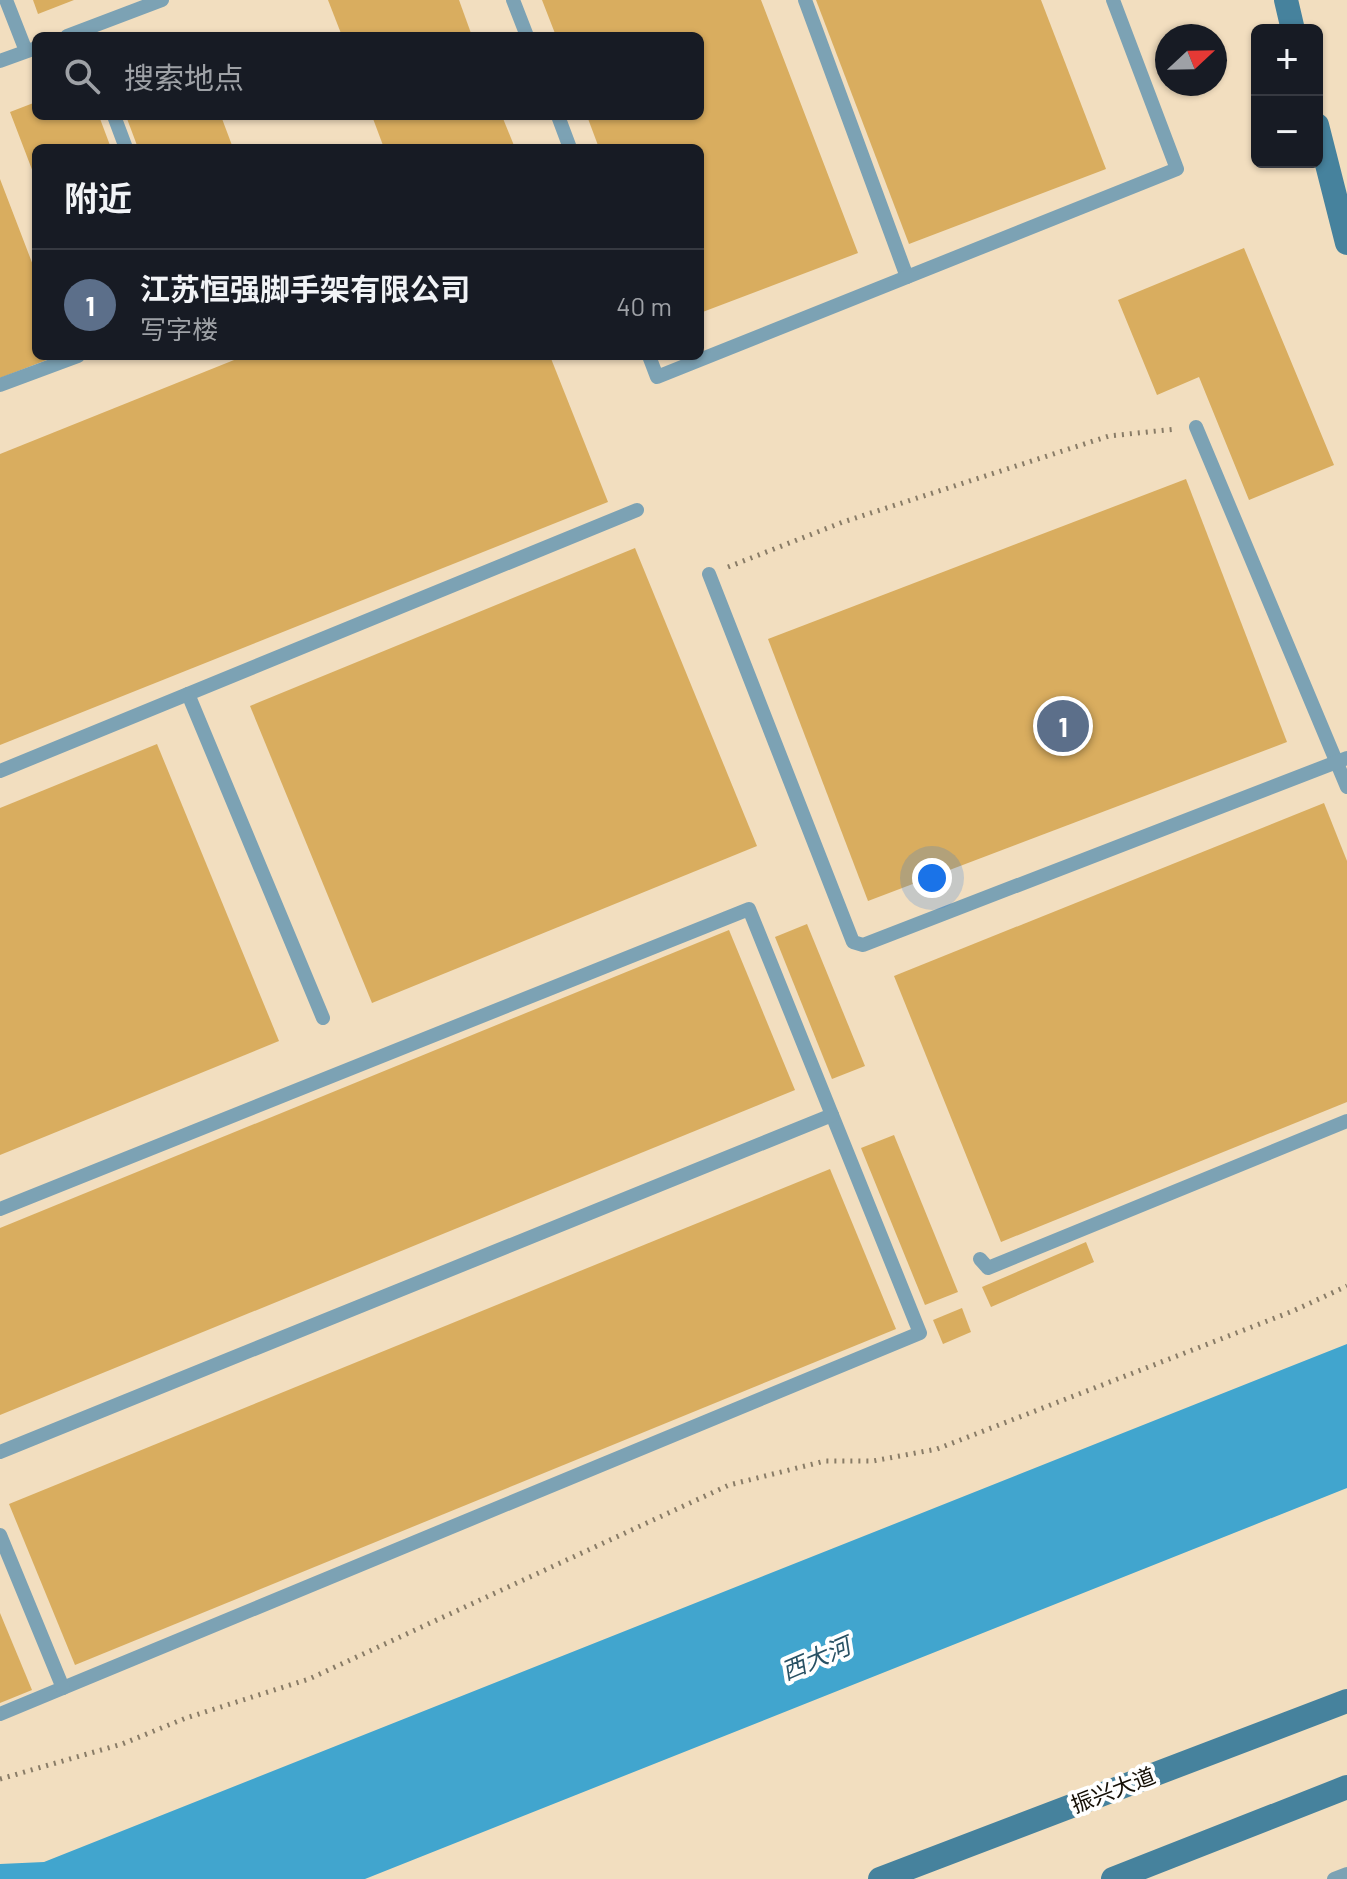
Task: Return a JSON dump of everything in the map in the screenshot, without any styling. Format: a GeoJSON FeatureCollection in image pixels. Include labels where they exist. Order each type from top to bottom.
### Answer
{"type":"FeatureCollection","features":[{"type":"Feature","properties":{"kind":"main road"},"geometry":{"type":"LineString","coordinates":[[1286,0],[1292,24]]}},
{"type":"Feature","properties":{"kind":"main road"},"geometry":{"type":"LineString","coordinates":[[1323,149],[1347,243]]}},
{"type":"Feature","properties":{"kind":"main road","name":"振兴大道"},"geometry":{"type":"LineString","coordinates":[[880,1879],[1347,1701]]}},
{"type":"Feature","properties":{"kind":"main road"},"geometry":{"type":"LineString","coordinates":[[1113,1879],[1347,1787]]}},
{"type":"Feature","properties":{"kind":"lane"},"geometry":{"type":"LineString","coordinates":[[0,61],[31,49],[6,0]]}},
{"type":"Feature","properties":{"kind":"lane"},"geometry":{"type":"LineString","coordinates":[[85,32],[162,0]]}},
{"type":"Feature","properties":{"kind":"lane"},"geometry":{"type":"LineString","coordinates":[[513,0],[525,32]]}},
{"type":"Feature","properties":{"kind":"lane"},"geometry":{"type":"LineString","coordinates":[[805,0],[907,277]]}},
{"type":"Feature","properties":{"kind":"lane"},"geometry":{"type":"LineString","coordinates":[[704,358],[1177,169],[1113,0]]}},
{"type":"Feature","properties":{"kind":"lane"},"geometry":{"type":"LineString","coordinates":[[116,120],[124,144]]}},
{"type":"Feature","properties":{"kind":"lane"},"geometry":{"type":"LineString","coordinates":[[560,120],[568,144]]}},
{"type":"Feature","properties":{"kind":"lane"},"geometry":{"type":"LineString","coordinates":[[0,385],[67,360]]}},
{"type":"Feature","properties":{"kind":"lane"},"geometry":{"type":"LineString","coordinates":[[651,360],[657,377],[700,360]]}},
{"type":"Feature","properties":{"kind":"lane"},"geometry":{"type":"LineString","coordinates":[[1196,427],[1342,760],[1347,787]]}},
{"type":"Feature","properties":{"kind":"lane"},"geometry":{"type":"LineString","coordinates":[[0,771],[637,510]]}},
{"type":"Feature","properties":{"kind":"lane"},"geometry":{"type":"LineString","coordinates":[[709,574],[853,942],[871,942],[1342,760]]}},
{"type":"Feature","properties":{"kind":"lane"},"geometry":{"type":"LineString","coordinates":[[188,694],[323,1018]]}},
{"type":"Feature","properties":{"kind":"lane"},"geometry":{"type":"LineString","coordinates":[[0,1209],[749,909],[920,1333],[0,1714]]}},
{"type":"Feature","properties":{"kind":"lane"},"geometry":{"type":"LineString","coordinates":[[0,1452],[832,1115]]}},
{"type":"Feature","properties":{"kind":"lane"},"geometry":{"type":"LineString","coordinates":[[980,1259],[988,1268],[1347,1121]]}},
{"type":"Feature","properties":{"kind":"lane"},"geometry":{"type":"LineString","coordinates":[[0,1535],[63,1688]]}},
{"type":"Feature","properties":{"kind":"lane"},"geometry":{"type":"LineString","coordinates":[[1334,1879],[1347,1874]]}},
{"type":"Feature","properties":{"kind":"path"},"geometry":{"type":"LineString","coordinates":[[709,574],[843,522],[1109,436],[1196,427]]}},
{"type":"Feature","properties":{"kind":"path"},"geometry":{"type":"LineString","coordinates":[[0,1779],[122,1744],[186,1718],[309,1679],[729,1485],[825,1461],[873,1461],[937,1449],[1293,1311],[1347,1286]]}},
{"type":"Feature","properties":{"kind":"water","name":"西大河"},"geometry":{"type":"Polygon","coordinates":[[[1347,1344],[1347,1488],[365,1879],[0,1879],[0,1864],[44,1862],[1347,1344]]]}},
{"type":"Feature","properties":{"kind":"building"},"geometry":{"type":"Polygon","coordinates":[[[33,0],[74,0],[38,14],[33,0]]]}},
{"type":"Feature","properties":{"kind":"building"},"geometry":{"type":"Polygon","coordinates":[[[328,0],[459,0],[471,32],[340,32],[328,0]]]}},
{"type":"Feature","properties":{"kind":"building"},"geometry":{"type":"Polygon","coordinates":[[[542,0],[761,0],[858,253],[704,311],[704,144],[598,144],[588,120],[704,120],[704,32],[554,32],[542,0]]]}},
{"type":"Feature","properties":{"kind":"building"},"geometry":{"type":"Polygon","coordinates":[[[816,0],[1041,0],[1106,169],[909,244],[816,0]]]}},
{"type":"Feature","properties":{"kind":"building"},"geometry":{"type":"Polygon","coordinates":[[[32,104],[32,120],[100,120],[110,144],[32,144],[32,170],[10,112],[32,104]]]}},
{"type":"Feature","properties":{"kind":"building"},"geometry":{"type":"Polygon","coordinates":[[[128,120],[222,120],[232,144],[136,144],[128,120]]]}},
{"type":"Feature","properties":{"kind":"building"},"geometry":{"type":"Polygon","coordinates":[[[374,120],[504,120],[513,144],[382,144],[374,120]]]}},
{"type":"Feature","properties":{"kind":"building"},"geometry":{"type":"Polygon","coordinates":[[[0,179],[32,263],[32,360],[47,360],[0,378],[0,179]]]}},
{"type":"Feature","properties":{"kind":"building"},"geometry":{"type":"Polygon","coordinates":[[[1244,248],[1334,465],[1249,500],[1199,377],[1157,395],[1118,300],[1244,248]]]}},
{"type":"Feature","properties":{"kind":"building"},"geometry":{"type":"Polygon","coordinates":[[[234,360],[552,360],[608,502],[0,745],[0,454],[234,360]]]}},
{"type":"Feature","properties":{"kind":"building"},"geometry":{"type":"Polygon","coordinates":[[[1186,479],[1287,742],[868,901],[768,639],[1186,479]]]}},
{"type":"Feature","properties":{"kind":"building"},"geometry":{"type":"Polygon","coordinates":[[[635,548],[757,846],[372,1003],[250,706],[635,548]]]}},
{"type":"Feature","properties":{"kind":"building"},"geometry":{"type":"Polygon","coordinates":[[[157,744],[279,1041],[0,1155],[0,808],[157,744]]]}},
{"type":"Feature","properties":{"kind":"building"},"geometry":{"type":"Polygon","coordinates":[[[1324,803],[1347,861],[1347,1102],[1001,1242],[894,976],[1324,803]]]}},
{"type":"Feature","properties":{"kind":"building"},"geometry":{"type":"Polygon","coordinates":[[[807,924],[865,1066],[832,1079],[775,937],[807,924]]]}},
{"type":"Feature","properties":{"kind":"building"},"geometry":{"type":"Polygon","coordinates":[[[729,930],[795,1090],[0,1415],[0,1228],[729,930]]]}},
{"type":"Feature","properties":{"kind":"building"},"geometry":{"type":"Polygon","coordinates":[[[894,1135],[958,1292],[925,1305],[861,1148],[894,1135]]]}},
{"type":"Feature","properties":{"kind":"building"},"geometry":{"type":"Polygon","coordinates":[[[830,1169],[896,1329],[75,1665],[9,1504],[830,1169]]]}},
{"type":"Feature","properties":{"kind":"building"},"geometry":{"type":"Polygon","coordinates":[[[1086,1242],[1094,1262],[991,1307],[982,1287],[1086,1242]]]}},
{"type":"Feature","properties":{"kind":"building"},"geometry":{"type":"Polygon","coordinates":[[[962,1308],[971,1332],[943,1344],[933,1320],[962,1308]]]}},
{"type":"Feature","properties":{"kind":"building"},"geometry":{"type":"Polygon","coordinates":[[[0,1613],[32,1690],[0,1703],[0,1613]]]}},
{"type":"Feature","properties":{"kind":"place","name":"江苏恒强脚手架有限公司"},"geometry":{"type":"Point","coordinates":[1063,726]}}]}
